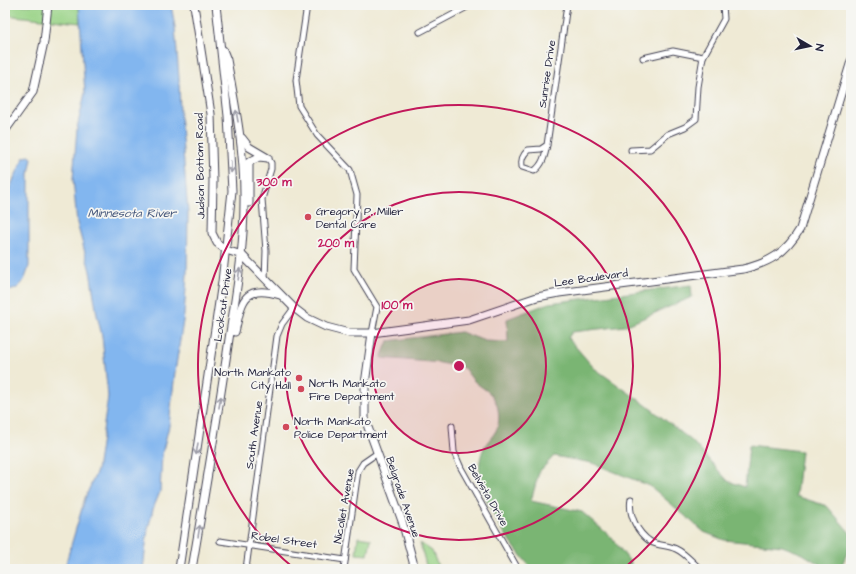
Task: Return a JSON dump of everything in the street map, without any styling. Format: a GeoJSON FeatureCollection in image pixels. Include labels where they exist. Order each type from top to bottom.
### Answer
{"type":"FeatureCollection","features":[{"type":"Feature","properties":{"kind":"main road"},"geometry":{"type":"LineString","coordinates":[[5,132],[33,92],[44,42],[48,5]]}},
{"type":"Feature","properties":{"kind":"main road","name":"Judson Bottom Road"},"geometry":{"type":"LineString","coordinates":[[194,5],[211,114],[213,181],[212,233],[217,243],[226,250]]}},
{"type":"Feature","properties":{"kind":"main road","name":"Lookout Drive"},"geometry":{"type":"LineString","coordinates":[[179,569],[226,250],[232,191],[228,116],[216,5]]}},
{"type":"Feature","properties":{"kind":"main road","name":"Lookout Drive"},"geometry":{"type":"LineString","coordinates":[[192,569],[242,255],[244,227],[241,135],[227,60],[221,45]]}},
{"type":"Feature","properties":{"kind":"main road","name":"Lee Boulevard"},"geometry":{"type":"LineString","coordinates":[[226,250],[242,255],[281,296],[307,318],[326,327],[349,333],[372,333],[469,320],[537,298],[559,293],[743,269],[771,260],[793,241],[800,229],[851,61]]}},
{"type":"Feature","properties":{"kind":"main road"},"geometry":{"type":"LineString","coordinates":[[241,135],[249,147],[268,158]]}},
{"type":"Feature","properties":{"kind":"main road"},"geometry":{"type":"LineString","coordinates":[[244,227],[249,203],[249,162],[259,157],[268,158]]}},
{"type":"Feature","properties":{"kind":"main road"},"geometry":{"type":"LineString","coordinates":[[224,373],[240,312],[245,300],[250,294],[264,290],[281,296]]}},
{"type":"Feature","properties":{"kind":"main road","name":"Belgrade Avenue"},"geometry":{"type":"LineString","coordinates":[[372,333],[365,384],[364,419],[402,521],[414,569]]}},
{"type":"Feature","properties":{"kind":"street","name":"Belgrade Avenue"},"geometry":{"type":"LineString","coordinates":[[307,5],[296,80],[299,106],[317,135],[350,170],[357,195],[354,269],[377,306],[372,333]]}},
{"type":"Feature","properties":{"kind":"street"},"geometry":{"type":"LineString","coordinates":[[420,32],[471,5]]}},
{"type":"Feature","properties":{"kind":"street","name":"Sunrise Drive"},"geometry":{"type":"LineString","coordinates":[[547,145],[541,149],[528,150],[523,155],[521,161],[522,167],[534,171],[539,168],[547,145],[567,5]]}},
{"type":"Feature","properties":{"kind":"street"},"geometry":{"type":"LineString","coordinates":[[631,150],[650,150],[668,134],[685,127],[696,120],[698,87],[703,56],[724,19],[723,5]]}},
{"type":"Feature","properties":{"kind":"street"},"geometry":{"type":"LineString","coordinates":[[643,58],[672,51],[703,56]]}},
{"type":"Feature","properties":{"kind":"street"},"geometry":{"type":"LineString","coordinates":[[265,279],[266,252],[262,199],[271,163],[268,158]]}},
{"type":"Feature","properties":{"kind":"street","name":"South Avenue"},"geometry":{"type":"LineString","coordinates":[[246,569],[278,336],[282,324],[294,308]]}},
{"type":"Feature","properties":{"kind":"street","name":"Belvista Drive"},"geometry":{"type":"LineString","coordinates":[[452,426],[454,452],[461,468],[518,569]]}},
{"type":"Feature","properties":{"kind":"street","name":"Nicollet Avenue"},"geometry":{"type":"LineString","coordinates":[[344,569],[358,471],[363,463],[376,454]]}},
{"type":"Feature","properties":{"kind":"street"},"geometry":{"type":"LineString","coordinates":[[631,498],[630,506],[632,517],[646,537],[652,542],[681,551],[700,569]]}},
{"type":"Feature","properties":{"kind":"street","name":"Robel Street"},"geometry":{"type":"LineString","coordinates":[[220,541],[345,560]]}},
{"type":"Feature","properties":{"kind":"green space"},"geometry":{"type":"Polygon","coordinates":[[[5,5],[79,5],[80,23],[5,15],[5,5]]]}},
{"type":"Feature","properties":{"kind":"green space"},"geometry":{"type":"Polygon","coordinates":[[[691,285],[692,297],[625,326],[572,332],[568,338],[594,368],[646,405],[692,441],[728,481],[745,487],[749,445],[801,451],[796,496],[827,506],[851,534],[851,544],[841,567],[825,568],[803,554],[782,546],[724,540],[704,532],[650,486],[592,463],[554,456],[539,472],[531,501],[582,512],[611,537],[631,563],[628,569],[532,569],[502,530],[485,497],[481,481],[480,465],[483,450],[495,433],[498,424],[498,409],[494,398],[473,380],[464,368],[441,363],[381,358],[388,341],[461,332],[485,341],[508,342],[507,319],[549,303],[691,285]]]}},
{"type":"Feature","properties":{"kind":"green space"},"geometry":{"type":"Polygon","coordinates":[[[358,537],[371,539],[368,555],[356,554],[358,537]]]}},
{"type":"Feature","properties":{"kind":"green space"},"geometry":{"type":"Polygon","coordinates":[[[420,543],[432,551],[439,569],[427,569],[420,543]]]}},
{"type":"Feature","properties":{"kind":"water","name":"Minnesota River"},"geometry":{"type":"Polygon","coordinates":[[[79,5],[171,5],[175,27],[188,213],[187,275],[184,315],[175,372],[169,426],[162,454],[160,492],[153,509],[148,529],[143,569],[65,569],[85,498],[97,471],[108,397],[102,336],[90,271],[77,223],[73,179],[77,128],[85,93],[79,5]]]}},
{"type":"Feature","properties":{"kind":"water"},"geometry":{"type":"Polygon","coordinates":[[[29,156],[32,158],[29,174],[29,266],[22,284],[15,289],[5,291],[5,198],[24,157],[29,156]]]}},
{"type":"Feature","properties":{"kind":"place","name":"Gregory P. Miller Dental Care"},"geometry":{"type":"Point","coordinates":[308,217]}},
{"type":"Feature","properties":{"kind":"place","name":"North Mankato City Hall"},"geometry":{"type":"Point","coordinates":[299,378]}},
{"type":"Feature","properties":{"kind":"place","name":"North Mankato Fire Department"},"geometry":{"type":"Point","coordinates":[301,389]}},
{"type":"Feature","properties":{"kind":"place","name":"North Mankato Police Department"},"geometry":{"type":"Point","coordinates":[286,427]}}]}
